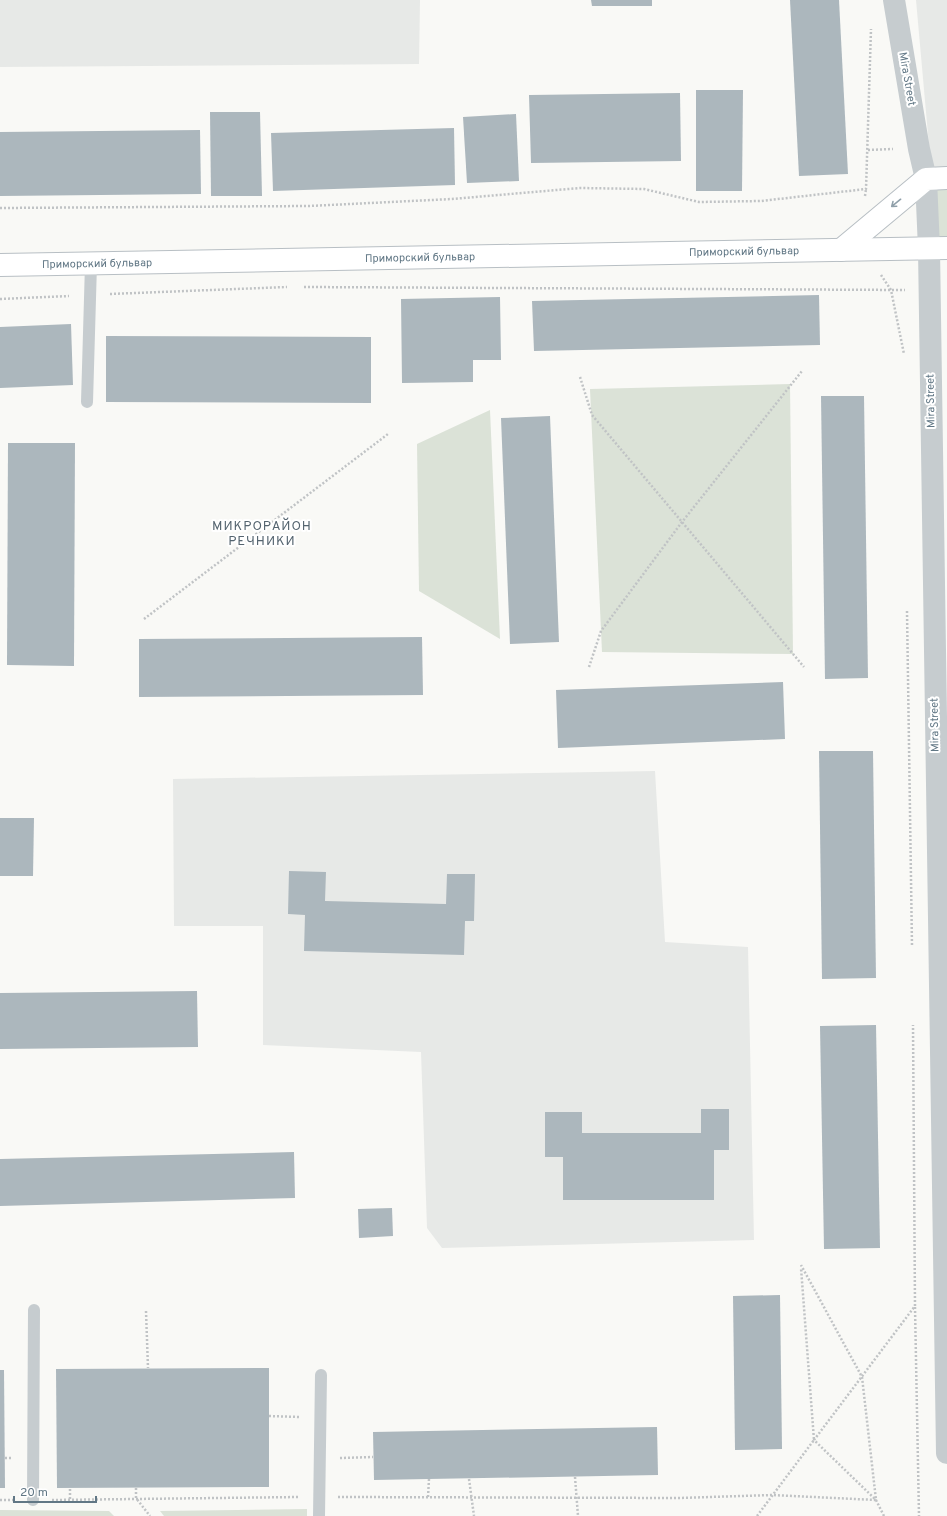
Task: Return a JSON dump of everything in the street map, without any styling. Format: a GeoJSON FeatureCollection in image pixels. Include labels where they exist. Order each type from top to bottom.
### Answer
{"type":"FeatureCollection","features":[{"type":"Feature","properties":{"kind":"street","name":"Mira Street"},"geometry":{"type":"LineString","coordinates":[[894,0],[919,149],[936,178],[938,248],[947,1453]]}},
{"type":"Feature","properties":{"kind":"street"},"geometry":{"type":"LineString","coordinates":[[841,250],[936,178]]}},
{"type":"Feature","properties":{"kind":"street","name":"Приморский бульвар"},"geometry":{"type":"LineString","coordinates":[[0,265],[938,248]]}},
{"type":"Feature","properties":{"kind":"lane"},"geometry":{"type":"LineString","coordinates":[[87,402],[91,264]]}},
{"type":"Feature","properties":{"kind":"lane"},"geometry":{"type":"LineString","coordinates":[[33,1500],[34,1310]]}},
{"type":"Feature","properties":{"kind":"lane"},"geometry":{"type":"LineString","coordinates":[[319,1516],[321,1375]]}},
{"type":"Feature","properties":{"kind":"path"},"geometry":{"type":"LineString","coordinates":[[0,208],[309,206],[452,199],[580,188],[644,189],[699,202],[753,201],[866,189],[872,24]]}},
{"type":"Feature","properties":{"kind":"path"},"geometry":{"type":"LineString","coordinates":[[0,299],[289,287]]}},
{"type":"Feature","properties":{"kind":"path"},"geometry":{"type":"LineString","coordinates":[[297,287],[891,290],[905,359]]}},
{"type":"Feature","properties":{"kind":"path"},"geometry":{"type":"LineString","coordinates":[[589,667],[601,631],[682,522],[802,371]]}},
{"type":"Feature","properties":{"kind":"path"},"geometry":{"type":"LineString","coordinates":[[580,377],[592,414],[804,667]]}},
{"type":"Feature","properties":{"kind":"path"},"geometry":{"type":"LineString","coordinates":[[144,619],[388,434]]}},
{"type":"Feature","properties":{"kind":"path"},"geometry":{"type":"LineString","coordinates":[[907,605],[912,949]]}},
{"type":"Feature","properties":{"kind":"path"},"geometry":{"type":"LineString","coordinates":[[913,1020],[915,1306],[919,1516]]}},
{"type":"Feature","properties":{"kind":"path"},"geometry":{"type":"LineString","coordinates":[[876,1500],[862,1377],[801,1266],[814,1440],[876,1500],[884,1516]]}},
{"type":"Feature","properties":{"kind":"path"},"geometry":{"type":"LineString","coordinates":[[757,1516],[915,1306]]}},
{"type":"Feature","properties":{"kind":"path"},"geometry":{"type":"LineString","coordinates":[[146,1311],[148,1368]]}},
{"type":"Feature","properties":{"kind":"path"},"geometry":{"type":"LineString","coordinates":[[269,1416],[320,1418]]}},
{"type":"Feature","properties":{"kind":"path"},"geometry":{"type":"LineString","coordinates":[[320,1458],[373,1457]]}},
{"type":"Feature","properties":{"kind":"path"},"geometry":{"type":"LineString","coordinates":[[575,1477],[578,1516]]}},
{"type":"Feature","properties":{"kind":"path"},"geometry":{"type":"LineString","coordinates":[[469,1479],[470,1497],[474,1516]]}},
{"type":"Feature","properties":{"kind":"path"},"geometry":{"type":"LineString","coordinates":[[428,1497],[429,1480]]}},
{"type":"Feature","properties":{"kind":"path"},"geometry":{"type":"LineString","coordinates":[[70,1488],[70,1500]]}},
{"type":"Feature","properties":{"kind":"path"},"geometry":{"type":"LineString","coordinates":[[136,1488],[136,1498],[150,1516]]}},
{"type":"Feature","properties":{"kind":"path"},"geometry":{"type":"LineString","coordinates":[[0,1500],[320,1497],[679,1498],[772,1495],[876,1500]]}},
{"type":"Feature","properties":{"kind":"shaded area"},"geometry":{"type":"Polygon","coordinates":[[[0,0],[420,0],[419,64],[0,67],[0,0]]]}},
{"type":"Feature","properties":{"kind":"shaded area"},"geometry":{"type":"Polygon","coordinates":[[[916,0],[947,0],[947,168],[931,168],[916,0]]]}},
{"type":"Feature","properties":{"kind":"shaded area"},"geometry":{"type":"Polygon","coordinates":[[[947,178],[947,248],[929,249],[926,179],[947,178]]]}},
{"type":"Feature","properties":{"kind":"shaded area"},"geometry":{"type":"Polygon","coordinates":[[[790,384],[793,654],[602,652],[590,389],[790,384]]]}},
{"type":"Feature","properties":{"kind":"shaded area"},"geometry":{"type":"Polygon","coordinates":[[[490,410],[500,639],[419,591],[417,444],[490,410]]]}},
{"type":"Feature","properties":{"kind":"shaded area"},"geometry":{"type":"Polygon","coordinates":[[[655,771],[665,942],[748,947],[754,1240],[442,1248],[427,1228],[421,1052],[263,1045],[263,926],[174,926],[173,779],[655,771]]]}},
{"type":"Feature","properties":{"kind":"shaded area"},"geometry":{"type":"Polygon","coordinates":[[[307,1509],[307,1516],[164,1516],[160,1511],[307,1509]]]}},
{"type":"Feature","properties":{"kind":"shaded area"},"geometry":{"type":"Polygon","coordinates":[[[0,1510],[109,1511],[114,1516],[0,1516],[0,1510]]]}},
{"type":"Feature","properties":{"kind":"building"},"geometry":{"type":"Polygon","coordinates":[[[591,0],[652,0],[652,6],[592,6],[591,0]]]}},
{"type":"Feature","properties":{"kind":"building"},"geometry":{"type":"Polygon","coordinates":[[[790,0],[839,0],[848,174],[799,176],[790,0]]]}},
{"type":"Feature","properties":{"kind":"building"},"geometry":{"type":"Polygon","coordinates":[[[696,90],[743,90],[742,191],[696,191],[696,90]]]}},
{"type":"Feature","properties":{"kind":"building"},"geometry":{"type":"Polygon","coordinates":[[[680,93],[681,161],[531,163],[529,95],[680,93]]]}},
{"type":"Feature","properties":{"kind":"building"},"geometry":{"type":"Polygon","coordinates":[[[210,112],[260,112],[262,196],[211,196],[210,112]]]}},
{"type":"Feature","properties":{"kind":"building"},"geometry":{"type":"Polygon","coordinates":[[[516,114],[519,181],[467,183],[463,117],[516,114]]]}},
{"type":"Feature","properties":{"kind":"building"},"geometry":{"type":"Polygon","coordinates":[[[454,128],[455,185],[273,191],[271,133],[454,128]]]}},
{"type":"Feature","properties":{"kind":"building"},"geometry":{"type":"Polygon","coordinates":[[[200,130],[201,194],[0,196],[0,132],[200,130]]]}},
{"type":"Feature","properties":{"kind":"building"},"geometry":{"type":"Polygon","coordinates":[[[819,295],[820,345],[534,351],[532,301],[819,295]]]}},
{"type":"Feature","properties":{"kind":"building"},"geometry":{"type":"Polygon","coordinates":[[[500,297],[501,360],[473,360],[473,382],[402,383],[401,299],[500,297]]]}},
{"type":"Feature","properties":{"kind":"building"},"geometry":{"type":"Polygon","coordinates":[[[71,324],[73,385],[0,388],[0,327],[71,324]]]}},
{"type":"Feature","properties":{"kind":"building"},"geometry":{"type":"Polygon","coordinates":[[[106,336],[371,337],[371,403],[106,402],[106,336]]]}},
{"type":"Feature","properties":{"kind":"building"},"geometry":{"type":"Polygon","coordinates":[[[821,396],[864,396],[868,678],[825,679],[821,396]]]}},
{"type":"Feature","properties":{"kind":"building"},"geometry":{"type":"Polygon","coordinates":[[[550,416],[559,642],[510,644],[501,418],[550,416]]]}},
{"type":"Feature","properties":{"kind":"building"},"geometry":{"type":"Polygon","coordinates":[[[8,443],[75,443],[74,666],[7,665],[8,443]]]}},
{"type":"Feature","properties":{"kind":"building"},"geometry":{"type":"Polygon","coordinates":[[[422,637],[423,695],[139,697],[139,639],[422,637]]]}},
{"type":"Feature","properties":{"kind":"building"},"geometry":{"type":"Polygon","coordinates":[[[783,682],[785,739],[558,748],[556,690],[783,682]]]}},
{"type":"Feature","properties":{"kind":"building"},"geometry":{"type":"Polygon","coordinates":[[[819,751],[873,751],[876,978],[822,979],[819,751]]]}},
{"type":"Feature","properties":{"kind":"building"},"geometry":{"type":"Polygon","coordinates":[[[0,818],[34,818],[33,876],[0,876],[0,818]]]}},
{"type":"Feature","properties":{"kind":"building"},"geometry":{"type":"Polygon","coordinates":[[[289,871],[326,872],[325,901],[446,904],[447,874],[475,874],[474,921],[465,921],[464,955],[304,951],[305,915],[288,914],[289,871]]]}},
{"type":"Feature","properties":{"kind":"building"},"geometry":{"type":"Polygon","coordinates":[[[197,991],[198,1047],[0,1049],[0,993],[197,991]]]}},
{"type":"Feature","properties":{"kind":"building"},"geometry":{"type":"Polygon","coordinates":[[[876,1025],[880,1248],[824,1249],[820,1026],[876,1025]]]}},
{"type":"Feature","properties":{"kind":"building"},"geometry":{"type":"Polygon","coordinates":[[[701,1109],[729,1109],[729,1150],[714,1150],[714,1200],[563,1200],[563,1157],[545,1157],[545,1112],[582,1112],[582,1133],[701,1133],[701,1109]]]}},
{"type":"Feature","properties":{"kind":"building"},"geometry":{"type":"Polygon","coordinates":[[[294,1152],[295,1198],[0,1206],[0,1159],[294,1152]]]}},
{"type":"Feature","properties":{"kind":"building"},"geometry":{"type":"Polygon","coordinates":[[[392,1208],[393,1236],[359,1238],[358,1209],[392,1208]]]}},
{"type":"Feature","properties":{"kind":"building"},"geometry":{"type":"Polygon","coordinates":[[[780,1295],[782,1449],[735,1450],[733,1296],[780,1295]]]}},
{"type":"Feature","properties":{"kind":"building"},"geometry":{"type":"Polygon","coordinates":[[[269,1368],[269,1487],[57,1488],[56,1369],[269,1368]]]}},
{"type":"Feature","properties":{"kind":"building"},"geometry":{"type":"Polygon","coordinates":[[[0,1370],[4,1370],[5,1488],[0,1488],[0,1370]]]}},
{"type":"Feature","properties":{"kind":"building"},"geometry":{"type":"Polygon","coordinates":[[[657,1427],[658,1475],[374,1480],[373,1432],[657,1427]]]}},
{"type":"Feature","properties":{"kind":"district","name":"МИКРОРАЙОН РЕЧНИКИ"},"geometry":{"type":"Point","coordinates":[262,534]}}]}
